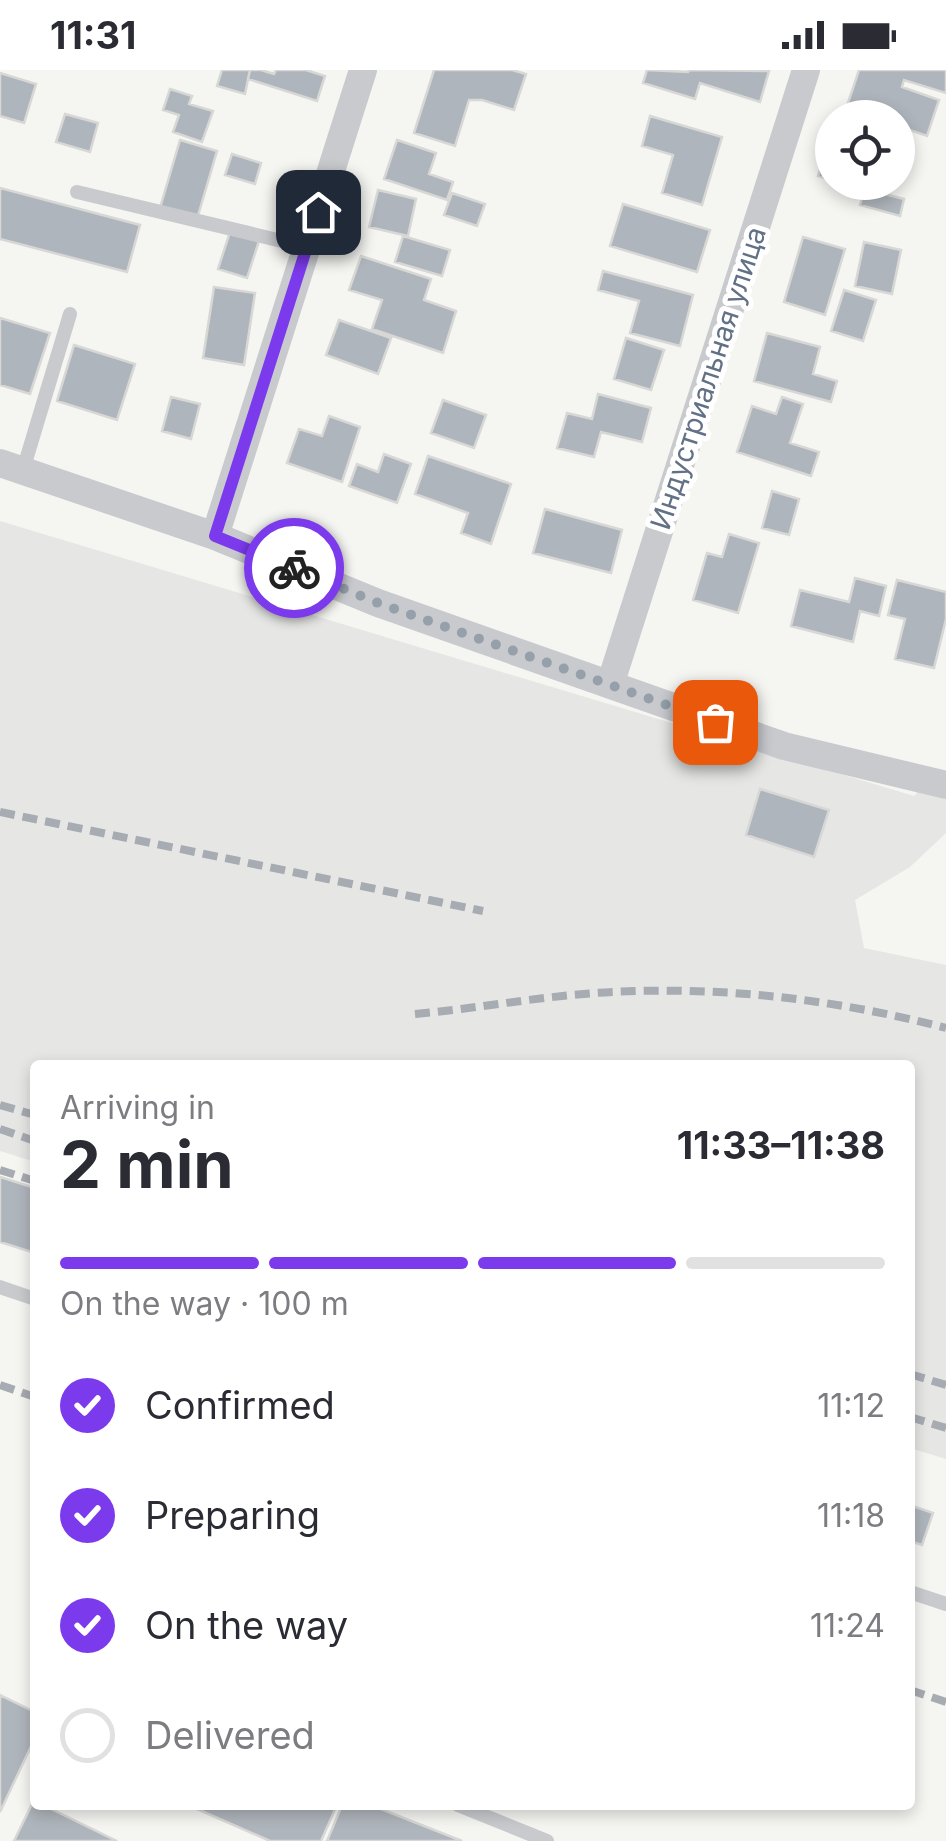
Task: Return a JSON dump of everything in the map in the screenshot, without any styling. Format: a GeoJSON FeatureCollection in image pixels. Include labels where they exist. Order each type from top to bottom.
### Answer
{"type":"FeatureCollection","features":[{"type":"Feature","properties":{"kind":"street"},"geometry":{"type":"LineString","coordinates":[[215,536],[363,70]]}},
{"type":"Feature","properties":{"kind":"street","name":"Индустриальная улица"},"geometry":{"type":"LineString","coordinates":[[610,685],[806,70]]}},
{"type":"Feature","properties":{"kind":"street"},"geometry":{"type":"LineString","coordinates":[[11,466],[215,536],[378,603],[784,746],[946,785]]}},
{"type":"Feature","properties":{"kind":"lane"},"geometry":{"type":"LineString","coordinates":[[78,192],[307,247]]}},
{"type":"Feature","properties":{"kind":"lane"},"geometry":{"type":"LineString","coordinates":[[11,466],[70,314]]}},
{"type":"Feature","properties":{"kind":"lane"},"geometry":{"type":"LineString","coordinates":[[0,1288],[30,1297]]}},
{"type":"Feature","properties":{"kind":"lane"},"geometry":{"type":"LineString","coordinates":[[915,1594],[946,1604]]}},
{"type":"Feature","properties":{"kind":"lane"},"geometry":{"type":"LineString","coordinates":[[470,1810],[547,1841]]}},
{"type":"Feature","properties":{"kind":"shaded area"},"geometry":{"type":"Polygon","coordinates":[[[0,521],[914,796],[924,785],[946,791],[946,833],[910,867],[855,900],[864,948],[946,965],[946,1459],[915,1450],[915,1060],[30,1060],[30,1160],[0,1151],[0,521]]]}},
{"type":"Feature","properties":{"kind":"building"},"geometry":{"type":"Polygon","coordinates":[[[222,70],[250,70],[245,94],[217,86],[222,70]]]}},
{"type":"Feature","properties":{"kind":"building"},"geometry":{"type":"Polygon","coordinates":[[[250,70],[274,74],[276,70],[306,70],[325,76],[317,101],[248,79],[250,70]]]}},
{"type":"Feature","properties":{"kind":"building"},"geometry":{"type":"Polygon","coordinates":[[[434,70],[512,70],[526,74],[514,110],[469,100],[455,146],[414,133],[434,70]]]}},
{"type":"Feature","properties":{"kind":"building"},"geometry":{"type":"Polygon","coordinates":[[[647,70],[769,71],[760,102],[700,83],[695,99],[643,83],[647,70]]]}},
{"type":"Feature","properties":{"kind":"building"},"geometry":{"type":"Polygon","coordinates":[[[859,70],[946,70],[946,93],[904,80],[902,87],[939,100],[927,136],[915,132],[915,100],[849,100],[859,70]]]}},
{"type":"Feature","properties":{"kind":"building"},"geometry":{"type":"Polygon","coordinates":[[[0,73],[36,84],[24,123],[0,116],[0,73]]]}},
{"type":"Feature","properties":{"kind":"building"},"geometry":{"type":"Polygon","coordinates":[[[170,89],[192,96],[189,104],[213,111],[202,142],[173,132],[179,115],[163,110],[170,89]]]}},
{"type":"Feature","properties":{"kind":"building"},"geometry":{"type":"Polygon","coordinates":[[[65,114],[98,123],[90,152],[56,142],[65,114]]]}},
{"type":"Feature","properties":{"kind":"building"},"geometry":{"type":"Polygon","coordinates":[[[650,116],[722,137],[702,205],[662,193],[673,155],[642,146],[650,116]]]}},
{"type":"Feature","properties":{"kind":"building"},"geometry":{"type":"Polygon","coordinates":[[[180,140],[217,151],[197,219],[160,208],[180,140]]]}},
{"type":"Feature","properties":{"kind":"building"},"geometry":{"type":"Polygon","coordinates":[[[397,140],[436,153],[429,174],[453,182],[447,200],[384,179],[397,140]]]}},
{"type":"Feature","properties":{"kind":"building"},"geometry":{"type":"Polygon","coordinates":[[[232,154],[261,163],[255,184],[225,175],[232,154]]]}},
{"type":"Feature","properties":{"kind":"building"},"geometry":{"type":"Polygon","coordinates":[[[0,188],[140,225],[127,272],[0,239],[0,188]]]}},
{"type":"Feature","properties":{"kind":"building"},"geometry":{"type":"Polygon","coordinates":[[[378,190],[416,199],[408,236],[369,227],[378,190]]]}},
{"type":"Feature","properties":{"kind":"building"},"geometry":{"type":"Polygon","coordinates":[[[452,193],[485,204],[477,226],[444,215],[452,193]]]}},
{"type":"Feature","properties":{"kind":"building"},"geometry":{"type":"Polygon","coordinates":[[[862,200],[904,200],[900,216],[860,205],[862,200]]]}},
{"type":"Feature","properties":{"kind":"building"},"geometry":{"type":"Polygon","coordinates":[[[623,204],[710,230],[697,272],[610,246],[623,204]]]}},
{"type":"Feature","properties":{"kind":"building"},"geometry":{"type":"Polygon","coordinates":[[[230,232],[259,241],[247,278],[218,269],[230,232]]]}},
{"type":"Feature","properties":{"kind":"building"},"geometry":{"type":"Polygon","coordinates":[[[403,236],[450,250],[442,276],[395,262],[403,236]]]}},
{"type":"Feature","properties":{"kind":"building"},"geometry":{"type":"Polygon","coordinates":[[[803,237],[845,249],[825,315],[784,302],[803,237]]]}},
{"type":"Feature","properties":{"kind":"building"},"geometry":{"type":"Polygon","coordinates":[[[864,242],[901,250],[892,294],[855,286],[864,242]]]}},
{"type":"Feature","properties":{"kind":"building"},"geometry":{"type":"Polygon","coordinates":[[[361,256],[431,279],[424,300],[456,311],[443,353],[372,329],[382,300],[349,290],[361,256]]]}},
{"type":"Feature","properties":{"kind":"building"},"geometry":{"type":"Polygon","coordinates":[[[603,271],[693,295],[680,346],[630,333],[639,301],[598,290],[603,271]]]}},
{"type":"Feature","properties":{"kind":"building"},"geometry":{"type":"Polygon","coordinates":[[[214,287],[255,293],[244,365],[203,358],[214,287]]]}},
{"type":"Feature","properties":{"kind":"building"},"geometry":{"type":"Polygon","coordinates":[[[844,290],[876,300],[863,341],[831,331],[844,290]]]}},
{"type":"Feature","properties":{"kind":"building"},"geometry":{"type":"Polygon","coordinates":[[[0,318],[50,333],[30,394],[0,385],[0,318]]]}},
{"type":"Feature","properties":{"kind":"building"},"geometry":{"type":"Polygon","coordinates":[[[339,320],[391,338],[378,374],[326,355],[339,320]]]}},
{"type":"Feature","properties":{"kind":"building"},"geometry":{"type":"Polygon","coordinates":[[[767,333],[820,347],[813,374],[837,381],[831,402],[754,381],[767,333]]]}},
{"type":"Feature","properties":{"kind":"building"},"geometry":{"type":"Polygon","coordinates":[[[626,338],[664,350],[651,390],[614,379],[626,338]]]}},
{"type":"Feature","properties":{"kind":"building"},"geometry":{"type":"Polygon","coordinates":[[[74,345],[135,364],[117,420],[57,401],[74,345]]]}},
{"type":"Feature","properties":{"kind":"building"},"geometry":{"type":"Polygon","coordinates":[[[598,394],[651,408],[642,442],[601,432],[594,457],[557,448],[567,413],[592,419],[598,394]]]}},
{"type":"Feature","properties":{"kind":"building"},"geometry":{"type":"Polygon","coordinates":[[[171,397],[200,404],[191,439],[162,431],[171,397]]]}},
{"type":"Feature","properties":{"kind":"building"},"geometry":{"type":"Polygon","coordinates":[[[782,397],[803,404],[790,443],[819,452],[811,476],[737,452],[752,406],[776,414],[782,397]]]}},
{"type":"Feature","properties":{"kind":"building"},"geometry":{"type":"Polygon","coordinates":[[[443,400],[486,415],[474,448],[431,433],[443,400]]]}},
{"type":"Feature","properties":{"kind":"building"},"geometry":{"type":"Polygon","coordinates":[[[329,416],[360,427],[342,482],[287,463],[299,429],[322,436],[329,416]]]}},
{"type":"Feature","properties":{"kind":"building"},"geometry":{"type":"Polygon","coordinates":[[[384,454],[411,464],[397,503],[349,486],[357,464],[378,472],[384,454]]]}},
{"type":"Feature","properties":{"kind":"building"},"geometry":{"type":"Polygon","coordinates":[[[428,456],[511,484],[491,544],[461,533],[468,513],[415,494],[428,456]]]}},
{"type":"Feature","properties":{"kind":"building"},"geometry":{"type":"Polygon","coordinates":[[[772,491],[799,499],[789,535],[762,528],[772,491]]]}},
{"type":"Feature","properties":{"kind":"building"},"geometry":{"type":"Polygon","coordinates":[[[545,509],[622,530],[611,573],[533,553],[545,509]]]}},
{"type":"Feature","properties":{"kind":"building"},"geometry":{"type":"Polygon","coordinates":[[[729,534],[759,543],[738,613],[693,600],[707,553],[722,557],[729,534]]]}},
{"type":"Feature","properties":{"kind":"building"},"geometry":{"type":"Polygon","coordinates":[[[855,578],[886,586],[879,616],[860,611],[853,642],[791,626],[800,590],[849,602],[855,578]]]}},
{"type":"Feature","properties":{"kind":"building"},"geometry":{"type":"Polygon","coordinates":[[[897,580],[946,592],[946,619],[934,668],[895,659],[905,619],[888,615],[897,580]]]}},
{"type":"Feature","properties":{"kind":"building"},"geometry":{"type":"Polygon","coordinates":[[[760,789],[829,810],[814,857],[746,835],[760,789]]]}},
{"type":"Feature","properties":{"kind":"building"},"geometry":{"type":"Polygon","coordinates":[[[0,1177],[30,1186],[30,1251],[0,1242],[0,1177]]]}},
{"type":"Feature","properties":{"kind":"building"},"geometry":{"type":"Polygon","coordinates":[[[915,1507],[933,1513],[922,1545],[915,1543],[915,1507]]]}},
{"type":"Feature","properties":{"kind":"building"},"geometry":{"type":"Polygon","coordinates":[[[0,1695],[30,1710],[30,1749],[0,1812],[0,1695]]]}},
{"type":"Feature","properties":{"kind":"building"},"geometry":{"type":"Polygon","coordinates":[[[30,1808],[53,1810],[117,1841],[14,1841],[30,1808]]]}},
{"type":"Feature","properties":{"kind":"building"},"geometry":{"type":"Polygon","coordinates":[[[199,1810],[335,1810],[321,1841],[270,1841],[199,1810]]]}},
{"type":"Feature","properties":{"kind":"building"},"geometry":{"type":"Polygon","coordinates":[[[340,1810],[384,1810],[462,1841],[327,1841],[340,1810]]]}},
{"type":"Feature","properties":{"kind":"railway"},"geometry":{"type":"LineString","coordinates":[[0,812],[483,911]]}},
{"type":"Feature","properties":{"kind":"railway"},"geometry":{"type":"LineString","coordinates":[[415,1014],[588,994],[697,991],[823,1003],[946,1028]]}},
{"type":"Feature","properties":{"kind":"railway"},"geometry":{"type":"LineString","coordinates":[[0,1105],[30,1114]]}},
{"type":"Feature","properties":{"kind":"railway"},"geometry":{"type":"LineString","coordinates":[[0,1129],[30,1139]]}},
{"type":"Feature","properties":{"kind":"railway"},"geometry":{"type":"LineString","coordinates":[[0,1170],[30,1179]]}},
{"type":"Feature","properties":{"kind":"railway"},"geometry":{"type":"LineString","coordinates":[[915,1376],[946,1385]]}},
{"type":"Feature","properties":{"kind":"railway"},"geometry":{"type":"LineString","coordinates":[[0,1385],[30,1395]]}},
{"type":"Feature","properties":{"kind":"railway"},"geometry":{"type":"LineString","coordinates":[[915,1419],[946,1428]]}},
{"type":"Feature","properties":{"kind":"railway"},"geometry":{"type":"LineString","coordinates":[[915,1692],[946,1702]]}},
{"type":"Feature","properties":{"kind":"way so far"},"geometry":{"type":"LineString","coordinates":[[294,568],[378,603],[715,722]]}},
{"type":"Feature","properties":{"kind":"route"},"geometry":{"type":"LineString","coordinates":[[294,568],[215,536],[318,212]]}}]}
